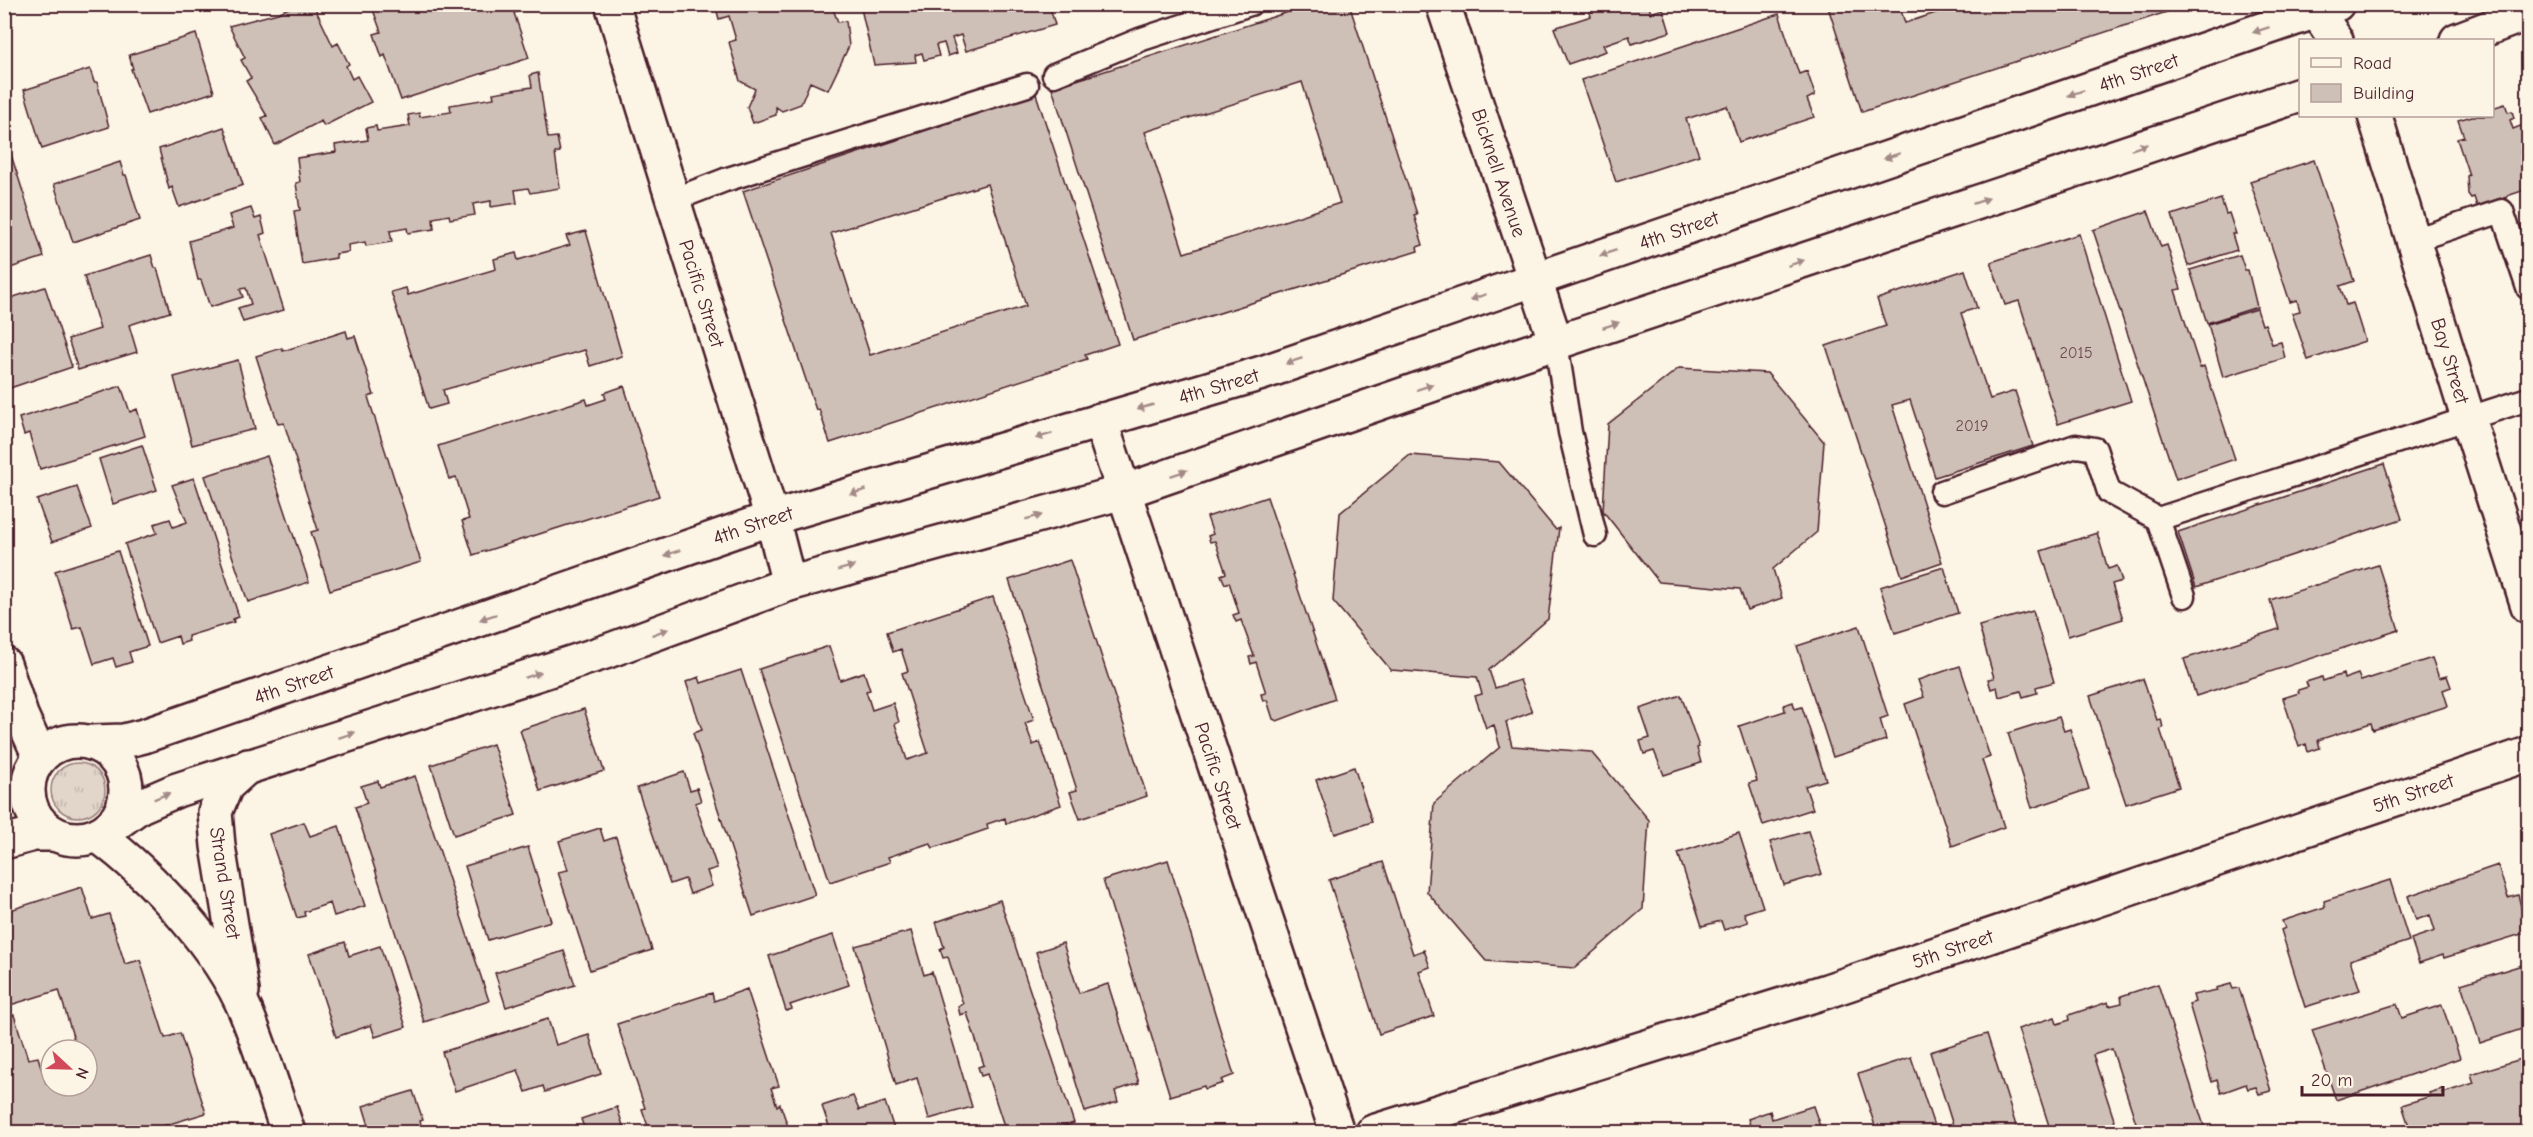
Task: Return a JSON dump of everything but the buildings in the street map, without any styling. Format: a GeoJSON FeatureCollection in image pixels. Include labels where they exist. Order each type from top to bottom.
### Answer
{"type":"FeatureCollection","features":[{"type":"Feature","properties":{"kind":"street","name":"Pacific Street"},"geometry":{"type":"LineString","coordinates":[[612,4],[772,518],[789,584]]}},
{"type":"Feature","properties":{"kind":"street","name":"Bicknell Avenue"},"geometry":{"type":"LineString","coordinates":[[1443,4],[1556,343]]}},
{"type":"Feature","properties":{"kind":"street","name":"4th Street"},"geometry":{"type":"LineString","coordinates":[[93,742],[124,741],[164,730],[772,518],[1262,373],[2322,7]]}},
{"type":"Feature","properties":{"kind":"street"},"geometry":{"type":"LineString","coordinates":[[2322,7],[2336,39]]}},
{"type":"Feature","properties":{"kind":"street"},"geometry":{"type":"LineString","coordinates":[[2460,39],[2529,13]]}},
{"type":"Feature","properties":{"kind":"street"},"geometry":{"type":"LineString","coordinates":[[4,664],[37,762],[29,779],[29,804],[43,826],[53,834],[67,839],[83,839],[104,830],[154,799],[248,766],[605,652],[789,584],[1124,492],[1380,402],[2299,96]]}},
{"type":"Feature","properties":{"kind":"street","name":"Bay Street"},"geometry":{"type":"LineString","coordinates":[[2375,117],[2468,418],[2529,606]]}},
{"type":"Feature","properties":{"kind":"street","name":"Pacific Street"},"geometry":{"type":"LineString","coordinates":[[1100,420],[1337,1132]]}},
{"type":"Feature","properties":{"kind":"street"},"geometry":{"type":"LineString","coordinates":[[4,785],[37,762],[51,748],[64,742],[78,740],[93,742],[107,750],[119,763],[126,778],[127,796],[122,812],[104,830]]}},
{"type":"Feature","properties":{"kind":"street","name":"5th Street"},"geometry":{"type":"LineString","coordinates":[[1373,1132],[1827,991],[2529,754]]}},
{"type":"Feature","properties":{"kind":"street","name":"Strand Street"},"geometry":{"type":"LineString","coordinates":[[245,1010],[218,846],[215,812],[226,786],[248,766]]}},
{"type":"Feature","properties":{"kind":"street","name":"Strand Street"},"geometry":{"type":"LineString","coordinates":[[104,830],[147,876],[221,966],[245,1010],[288,1132]]}},
{"type":"Feature","properties":{"kind":"street"},"geometry":{"type":"LineString","coordinates":[[4,842],[34,834],[53,834]]}},
{"type":"Feature","properties":{"kind":"lane"},"geometry":{"type":"LineString","coordinates":[[1054,75],[1142,39],[1250,4]]}},
{"type":"Feature","properties":{"kind":"lane"},"geometry":{"type":"LineString","coordinates":[[673,200],[724,180],[1027,85]]}},
{"type":"Feature","properties":{"kind":"lane"},"geometry":{"type":"LineString","coordinates":[[2414,240],[2502,211],[2529,288]]}},
{"type":"Feature","properties":{"kind":"lane"},"geometry":{"type":"LineString","coordinates":[[1556,343],[1570,432],[1595,536]]}},
{"type":"Feature","properties":{"kind":"lane"},"geometry":{"type":"LineString","coordinates":[[2158,519],[2529,399]]}},
{"type":"Feature","properties":{"kind":"lane"},"geometry":{"type":"LineString","coordinates":[[1942,492],[2076,446],[2095,449],[2109,492],[2158,519],[2184,596]]}},
{"type":"Feature","properties":{"kind":"green space"},"geometry":{"type":"Polygon","coordinates":[[[73,763],[83,763],[97,771],[103,780],[105,790],[103,800],[97,809],[83,817],[73,817],[56,805],[51,795],[51,785],[63,768],[73,763]]]}}]}
